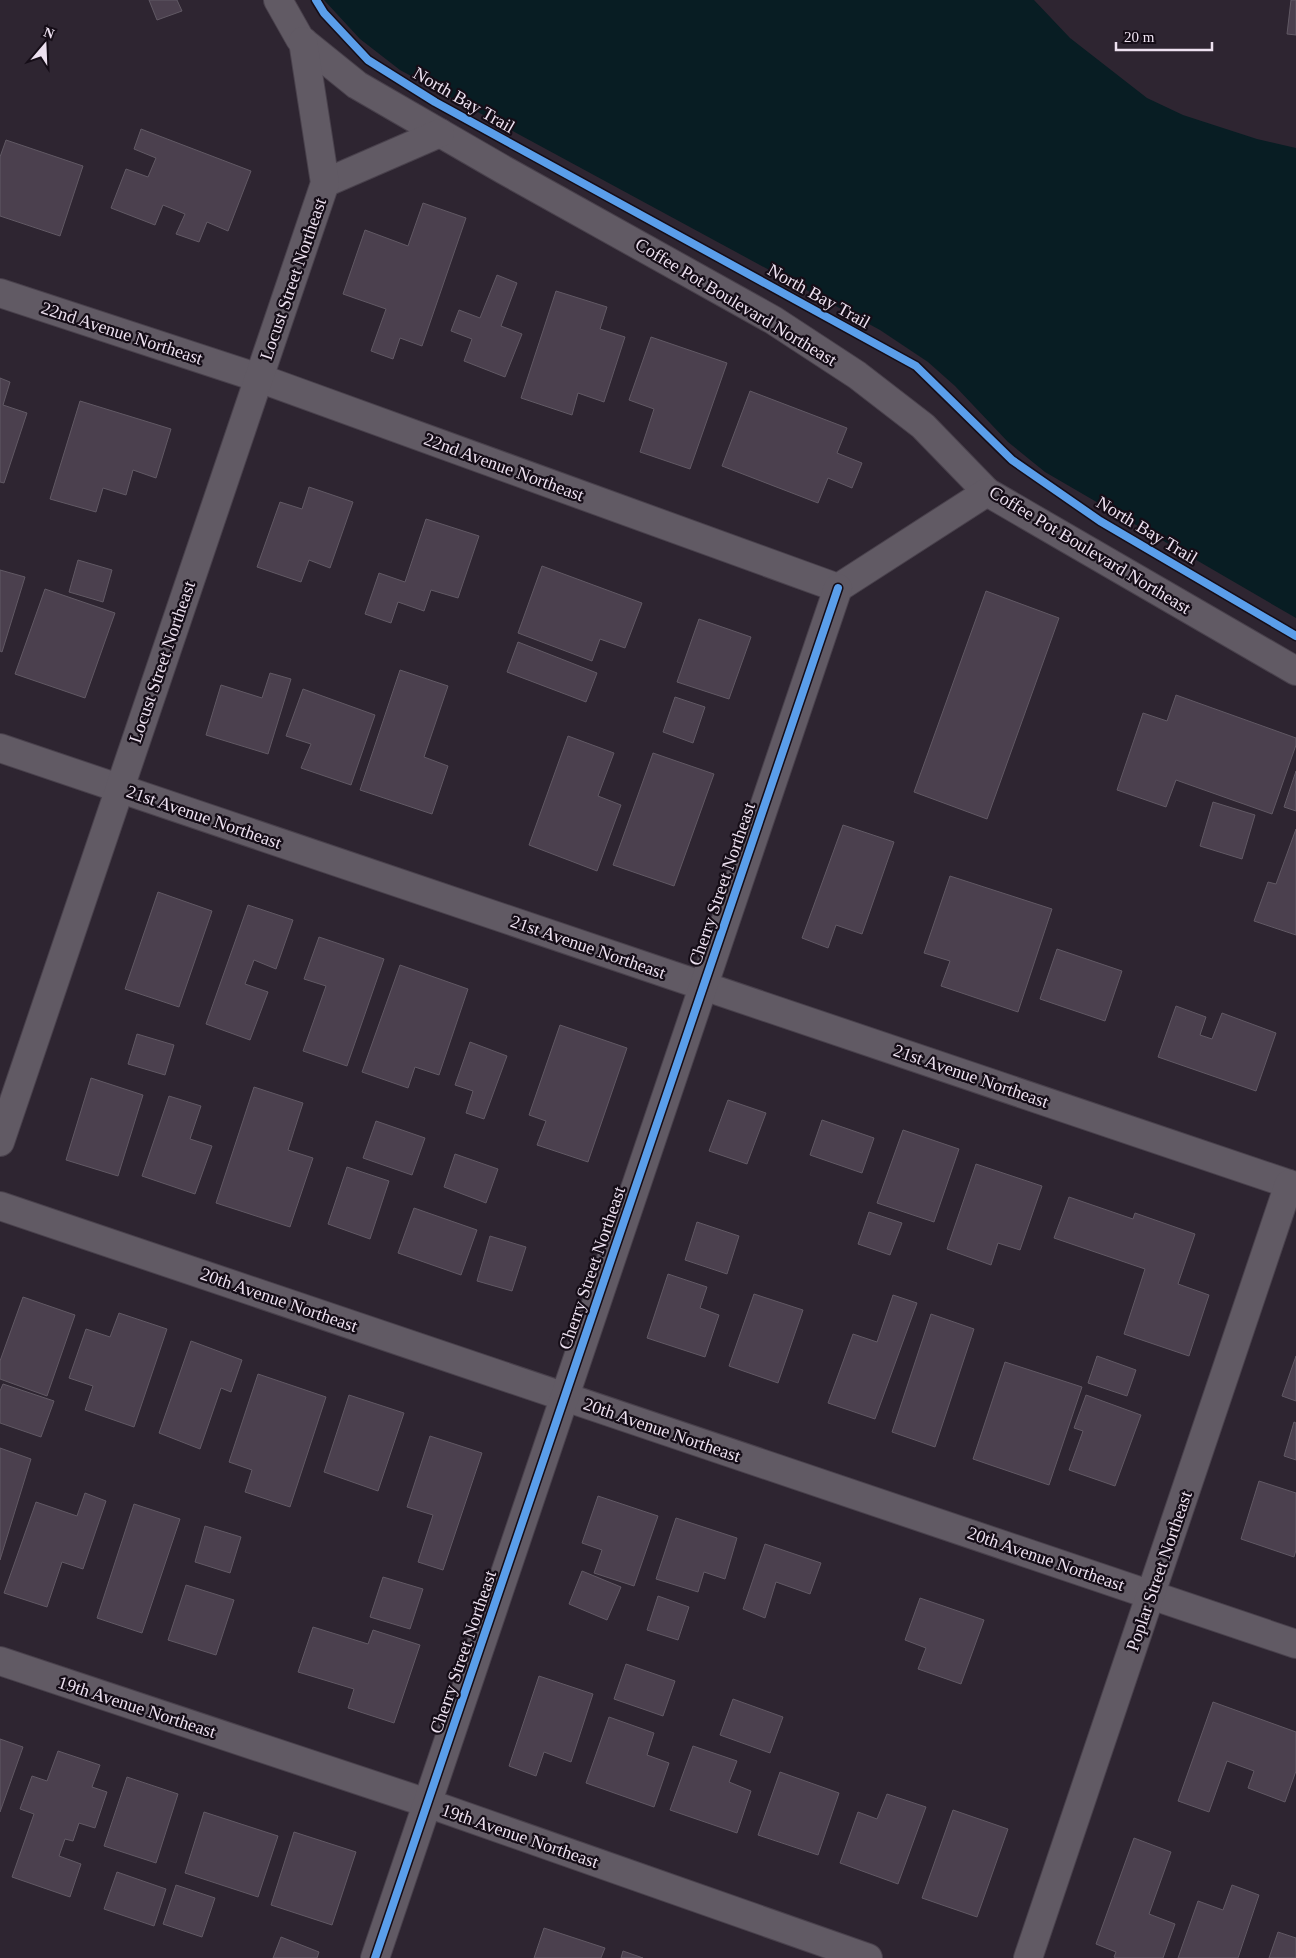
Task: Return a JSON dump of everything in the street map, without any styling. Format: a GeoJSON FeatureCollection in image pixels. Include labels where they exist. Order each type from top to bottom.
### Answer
{"type":"FeatureCollection","features":[{"type":"Feature","properties":{"kind":"street","name":"Coffee Pot Boulevard Northeast"},"geometry":{"type":"LineString","coordinates":[[278,0],[303,41],[357,85],[773,320],[857,375],[923,426],[987,492],[1296,671]]}},
{"type":"Feature","properties":{"kind":"street","name":"Locust Street Northeast"},"geometry":{"type":"LineString","coordinates":[[0,1142],[326,183],[303,41]]}},
{"type":"Feature","properties":{"kind":"street","name":"Locust Street Northeast"},"geometry":{"type":"LineString","coordinates":[[326,183],[440,133]]}},
{"type":"Feature","properties":{"kind":"street","name":"22nd Avenue Northeast"},"geometry":{"type":"LineString","coordinates":[[0,293],[259,378],[838,588]]}},
{"type":"Feature","properties":{"kind":"street"},"geometry":{"type":"LineString","coordinates":[[838,588],[987,492]]}},
{"type":"Feature","properties":{"kind":"street","name":"Cherry Street Northeast"},"geometry":{"type":"LineString","coordinates":[[375,1958],[838,588]]}},
{"type":"Feature","properties":{"kind":"street","name":"21st Avenue Northeast"},"geometry":{"type":"LineString","coordinates":[[0,748],[1293,1183]]}},
{"type":"Feature","properties":{"kind":"street","name":"Poplar Street Northeast"},"geometry":{"type":"LineString","coordinates":[[1028,1958],[1150,1594],[1293,1183]]}},
{"type":"Feature","properties":{"kind":"street","name":"20th Avenue Northeast"},"geometry":{"type":"LineString","coordinates":[[0,1206],[1296,1644]]}},
{"type":"Feature","properties":{"kind":"street","name":"19th Avenue Northeast"},"geometry":{"type":"LineString","coordinates":[[0,1661],[427,1803],[868,1958]]}},
{"type":"Feature","properties":{"kind":"water"},"geometry":{"type":"Polygon","coordinates":[[[324,0],[1034,0],[1070,38],[1147,98],[1183,115],[1257,139],[1296,148],[1296,618],[1045,472],[1008,442],[955,386],[928,362],[880,330],[400,70],[360,39],[324,0]]]}},
{"type":"Feature","properties":{"kind":"building"},"geometry":{"type":"Polygon","coordinates":[[[149,0],[177,0],[182,11],[157,20],[149,0]]]}},
{"type":"Feature","properties":{"kind":"building"},"geometry":{"type":"Polygon","coordinates":[[[1291,0],[1296,0],[1296,35],[1287,34],[1291,0]]]}},
{"type":"Feature","properties":{"kind":"building"},"geometry":{"type":"Polygon","coordinates":[[[141,129],[251,171],[228,231],[207,222],[199,242],[176,234],[185,214],[163,205],[155,225],[111,208],[126,169],[148,177],[156,158],[134,149],[141,129]]]}},
{"type":"Feature","properties":{"kind":"building"},"geometry":{"type":"Polygon","coordinates":[[[6,140],[83,166],[60,236],[0,216],[0,157],[6,140]]]}},
{"type":"Feature","properties":{"kind":"building"},"geometry":{"type":"Polygon","coordinates":[[[423,203],[466,218],[422,346],[400,338],[393,359],[371,351],[386,309],[343,294],[365,230],[408,246],[423,203]]]}},
{"type":"Feature","properties":{"kind":"building"},"geometry":{"type":"Polygon","coordinates":[[[497,275],[517,283],[501,326],[522,334],[505,377],[464,361],[472,339],[451,331],[459,310],[480,318],[497,275]]]}},
{"type":"Feature","properties":{"kind":"building"},"geometry":{"type":"Polygon","coordinates":[[[556,291],[607,307],[600,329],[625,337],[604,402],[578,393],[572,415],[521,398],[556,291]]]}},
{"type":"Feature","properties":{"kind":"building"},"geometry":{"type":"Polygon","coordinates":[[[651,337],[727,363],[690,469],[640,452],[654,409],[629,400],[651,337]]]}},
{"type":"Feature","properties":{"kind":"building"},"geometry":{"type":"Polygon","coordinates":[[[0,378],[10,382],[3,405],[27,413],[4,483],[0,482],[0,378]]]}},
{"type":"Feature","properties":{"kind":"building"},"geometry":{"type":"Polygon","coordinates":[[[750,391],[847,428],[837,453],[862,463],[852,488],[828,478],[818,503],[722,466],[750,391]]]}},
{"type":"Feature","properties":{"kind":"building"},"geometry":{"type":"Polygon","coordinates":[[[80,401],[171,429],[156,478],[133,470],[126,495],[103,488],[96,512],[50,499],[80,401]]]}},
{"type":"Feature","properties":{"kind":"building"},"geometry":{"type":"Polygon","coordinates":[[[309,487],[353,502],[330,568],[309,560],[301,582],[257,567],[280,502],[302,509],[309,487]]]}},
{"type":"Feature","properties":{"kind":"building"},"geometry":{"type":"Polygon","coordinates":[[[426,519],[479,536],[458,598],[431,590],[424,611],[398,602],[391,623],[365,614],[379,573],[405,582],[426,519]]]}},
{"type":"Feature","properties":{"kind":"building"},"geometry":{"type":"Polygon","coordinates":[[[78,560],[112,570],[103,602],[69,592],[78,560]]]}},
{"type":"Feature","properties":{"kind":"building"},"geometry":{"type":"Polygon","coordinates":[[[542,566],[642,603],[625,648],[600,639],[592,661],[518,633],[542,566]]]}},
{"type":"Feature","properties":{"kind":"building"},"geometry":{"type":"Polygon","coordinates":[[[0,570],[25,577],[2,652],[0,651],[0,570]]]}},
{"type":"Feature","properties":{"kind":"building"},"geometry":{"type":"Polygon","coordinates":[[[45,589],[115,613],[85,698],[15,674],[45,589]]]}},
{"type":"Feature","properties":{"kind":"building"},"geometry":{"type":"Polygon","coordinates":[[[986,591],[1059,618],[987,819],[914,792],[986,591]]]}},
{"type":"Feature","properties":{"kind":"building"},"geometry":{"type":"Polygon","coordinates":[[[699,619],[751,637],[729,699],[677,682],[699,619]]]}},
{"type":"Feature","properties":{"kind":"building"},"geometry":{"type":"Polygon","coordinates":[[[518,642],[597,673],[586,702],[507,672],[518,642]]]}},
{"type":"Feature","properties":{"kind":"building"},"geometry":{"type":"Polygon","coordinates":[[[400,670],[448,686],[424,757],[448,766],[432,814],[360,790],[400,670]]]}},
{"type":"Feature","properties":{"kind":"building"},"geometry":{"type":"Polygon","coordinates":[[[270,673],[291,679],[268,754],[206,735],[221,685],[262,698],[270,673]]]}},
{"type":"Feature","properties":{"kind":"building"},"geometry":{"type":"Polygon","coordinates":[[[303,689],[375,715],[351,785],[301,768],[311,744],[286,736],[303,689]]]}},
{"type":"Feature","properties":{"kind":"building"},"geometry":{"type":"Polygon","coordinates":[[[1176,695],[1296,738],[1296,745],[1272,814],[1176,780],[1166,807],[1117,790],[1143,713],[1167,721],[1176,695]]]}},
{"type":"Feature","properties":{"kind":"building"},"geometry":{"type":"Polygon","coordinates":[[[675,697],[705,707],[693,743],[663,732],[675,697]]]}},
{"type":"Feature","properties":{"kind":"building"},"geometry":{"type":"Polygon","coordinates":[[[568,736],[614,753],[598,796],[621,805],[597,871],[529,845],[568,736]]]}},
{"type":"Feature","properties":{"kind":"building"},"geometry":{"type":"Polygon","coordinates":[[[653,753],[714,774],[674,886],[613,865],[653,753]]]}},
{"type":"Feature","properties":{"kind":"building"},"geometry":{"type":"Polygon","coordinates":[[[1296,771],[1296,811],[1284,807],[1296,771]]]}},
{"type":"Feature","properties":{"kind":"building"},"geometry":{"type":"Polygon","coordinates":[[[1213,802],[1255,815],[1242,859],[1200,846],[1213,802]]]}},
{"type":"Feature","properties":{"kind":"building"},"geometry":{"type":"Polygon","coordinates":[[[843,825],[894,842],[862,934],[836,925],[828,948],[802,938],[843,825]]]}},
{"type":"Feature","properties":{"kind":"building"},"geometry":{"type":"Polygon","coordinates":[[[1296,829],[1296,935],[1254,921],[1268,882],[1276,884],[1296,829]]]}},
{"type":"Feature","properties":{"kind":"building"},"geometry":{"type":"Polygon","coordinates":[[[950,876],[1052,909],[1018,1012],[941,986],[950,961],[924,953],[950,876]]]}},
{"type":"Feature","properties":{"kind":"building"},"geometry":{"type":"Polygon","coordinates":[[[158,892],[212,911],[179,1007],[125,989],[158,892]]]}},
{"type":"Feature","properties":{"kind":"building"},"geometry":{"type":"Polygon","coordinates":[[[248,905],[293,920],[276,969],[254,960],[245,984],[268,992],[250,1040],[206,1024],[248,905]]]}},
{"type":"Feature","properties":{"kind":"building"},"geometry":{"type":"Polygon","coordinates":[[[319,937],[384,959],[347,1066],[303,1051],[326,986],[304,979],[319,937]]]}},
{"type":"Feature","properties":{"kind":"building"},"geometry":{"type":"Polygon","coordinates":[[[1057,949],[1122,971],[1105,1021],[1040,999],[1057,949]]]}},
{"type":"Feature","properties":{"kind":"building"},"geometry":{"type":"Polygon","coordinates":[[[400,965],[468,989],[439,1075],[415,1067],[408,1088],[362,1072],[400,965]]]}},
{"type":"Feature","properties":{"kind":"building"},"geometry":{"type":"Polygon","coordinates":[[[1176,1006],[1206,1017],[1200,1035],[1212,1039],[1222,1013],[1276,1033],[1256,1091],[1158,1057],[1176,1006]]]}},
{"type":"Feature","properties":{"kind":"building"},"geometry":{"type":"Polygon","coordinates":[[[560,1025],[627,1048],[588,1162],[537,1145],[546,1121],[529,1115],[560,1025]]]}},
{"type":"Feature","properties":{"kind":"building"},"geometry":{"type":"Polygon","coordinates":[[[137,1034],[174,1045],[165,1075],[128,1064],[137,1034]]]}},
{"type":"Feature","properties":{"kind":"building"},"geometry":{"type":"Polygon","coordinates":[[[470,1042],[507,1056],[484,1119],[466,1113],[473,1091],[455,1085],[470,1042]]]}},
{"type":"Feature","properties":{"kind":"building"},"geometry":{"type":"Polygon","coordinates":[[[91,1078],[143,1095],[118,1176],[66,1160],[91,1078]]]}},
{"type":"Feature","properties":{"kind":"building"},"geometry":{"type":"Polygon","coordinates":[[[254,1087],[303,1103],[288,1150],[313,1158],[290,1227],[216,1203],[254,1087]]]}},
{"type":"Feature","properties":{"kind":"building"},"geometry":{"type":"Polygon","coordinates":[[[169,1096],[201,1106],[190,1139],[212,1146],[195,1194],[142,1176],[169,1096]]]}},
{"type":"Feature","properties":{"kind":"building"},"geometry":{"type":"Polygon","coordinates":[[[728,1100],[766,1113],[747,1164],[709,1151],[728,1100]]]}},
{"type":"Feature","properties":{"kind":"building"},"geometry":{"type":"Polygon","coordinates":[[[822,1120],[874,1138],[862,1173],[810,1155],[822,1120]]]}},
{"type":"Feature","properties":{"kind":"building"},"geometry":{"type":"Polygon","coordinates":[[[376,1121],[425,1138],[412,1175],[363,1158],[376,1121]]]}},
{"type":"Feature","properties":{"kind":"building"},"geometry":{"type":"Polygon","coordinates":[[[903,1130],[959,1149],[934,1222],[877,1203],[903,1130]]]}},
{"type":"Feature","properties":{"kind":"building"},"geometry":{"type":"Polygon","coordinates":[[[455,1154],[498,1169],[486,1203],[444,1187],[455,1154]]]}},
{"type":"Feature","properties":{"kind":"building"},"geometry":{"type":"Polygon","coordinates":[[[976,1164],[1042,1186],[1020,1250],[998,1243],[991,1265],[947,1249],[976,1164]]]}},
{"type":"Feature","properties":{"kind":"building"},"geometry":{"type":"Polygon","coordinates":[[[347,1167],[389,1181],[370,1239],[328,1224],[347,1167]]]}},
{"type":"Feature","properties":{"kind":"building"},"geometry":{"type":"Polygon","coordinates":[[[1069,1197],[1133,1219],[1135,1213],[1195,1234],[1178,1284],[1209,1295],[1189,1356],[1124,1334],[1145,1269],[1054,1238],[1069,1197]]]}},
{"type":"Feature","properties":{"kind":"building"},"geometry":{"type":"Polygon","coordinates":[[[414,1208],[477,1230],[461,1275],[398,1253],[414,1208]]]}},
{"type":"Feature","properties":{"kind":"building"},"geometry":{"type":"Polygon","coordinates":[[[869,1212],[902,1223],[890,1255],[858,1244],[869,1212]]]}},
{"type":"Feature","properties":{"kind":"building"},"geometry":{"type":"Polygon","coordinates":[[[697,1222],[739,1236],[727,1274],[685,1260],[697,1222]]]}},
{"type":"Feature","properties":{"kind":"building"},"geometry":{"type":"Polygon","coordinates":[[[490,1236],[526,1247],[512,1291],[477,1281],[490,1236]]]}},
{"type":"Feature","properties":{"kind":"building"},"geometry":{"type":"Polygon","coordinates":[[[668,1274],[707,1287],[700,1308],[719,1315],[705,1357],[647,1338],[668,1274]]]}},
{"type":"Feature","properties":{"kind":"building"},"geometry":{"type":"Polygon","coordinates":[[[754,1294],[803,1310],[778,1383],[729,1366],[754,1294]]]}},
{"type":"Feature","properties":{"kind":"building"},"geometry":{"type":"Polygon","coordinates":[[[893,1295],[917,1303],[875,1419],[828,1403],[853,1334],[877,1342],[893,1295]]]}},
{"type":"Feature","properties":{"kind":"building"},"geometry":{"type":"Polygon","coordinates":[[[23,1297],[75,1315],[47,1396],[0,1379],[0,1361],[23,1297]]]}},
{"type":"Feature","properties":{"kind":"building"},"geometry":{"type":"Polygon","coordinates":[[[119,1313],[167,1329],[134,1427],[85,1410],[93,1386],[69,1378],[86,1329],[110,1337],[119,1313]]]}},
{"type":"Feature","properties":{"kind":"building"},"geometry":{"type":"Polygon","coordinates":[[[931,1314],[974,1329],[935,1447],[892,1432],[931,1314]]]}},
{"type":"Feature","properties":{"kind":"building"},"geometry":{"type":"Polygon","coordinates":[[[191,1341],[242,1360],[231,1392],[221,1388],[200,1449],[159,1433],[191,1341]]]}},
{"type":"Feature","properties":{"kind":"building"},"geometry":{"type":"Polygon","coordinates":[[[1097,1356],[1136,1370],[1127,1396],[1088,1383],[1097,1356]]]}},
{"type":"Feature","properties":{"kind":"building"},"geometry":{"type":"Polygon","coordinates":[[[1296,1356],[1296,1401],[1282,1396],[1296,1356]]]}},
{"type":"Feature","properties":{"kind":"building"},"geometry":{"type":"Polygon","coordinates":[[[1005,1362],[1082,1387],[1049,1485],[973,1459],[1005,1362]]]}},
{"type":"Feature","properties":{"kind":"building"},"geometry":{"type":"Polygon","coordinates":[[[258,1374],[326,1397],[290,1507],[245,1492],[252,1470],[229,1462],[258,1374]]]}},
{"type":"Feature","properties":{"kind":"building"},"geometry":{"type":"Polygon","coordinates":[[[3,1384],[54,1401],[41,1437],[0,1423],[0,1391],[3,1384]]]}},
{"type":"Feature","properties":{"kind":"building"},"geometry":{"type":"Polygon","coordinates":[[[349,1395],[404,1413],[378,1491],[324,1472],[349,1395]]]}},
{"type":"Feature","properties":{"kind":"building"},"geometry":{"type":"Polygon","coordinates":[[[1086,1395],[1141,1415],[1115,1486],[1069,1470],[1083,1431],[1074,1428],[1086,1395]]]}},
{"type":"Feature","properties":{"kind":"building"},"geometry":{"type":"Polygon","coordinates":[[[1294,1422],[1296,1423],[1296,1460],[1284,1456],[1294,1422]]]}},
{"type":"Feature","properties":{"kind":"building"},"geometry":{"type":"Polygon","coordinates":[[[430,1436],[482,1453],[443,1570],[418,1562],[433,1515],[407,1507],[430,1436]]]}},
{"type":"Feature","properties":{"kind":"building"},"geometry":{"type":"Polygon","coordinates":[[[0,1448],[31,1459],[0,1560],[0,1448]]]}},
{"type":"Feature","properties":{"kind":"building"},"geometry":{"type":"Polygon","coordinates":[[[1259,1481],[1296,1493],[1296,1550],[1294,1557],[1241,1539],[1259,1481]]]}},
{"type":"Feature","properties":{"kind":"building"},"geometry":{"type":"Polygon","coordinates":[[[85,1493],[106,1501],[83,1569],[62,1562],[47,1607],[4,1593],[36,1502],[77,1516],[85,1493]]]}},
{"type":"Feature","properties":{"kind":"building"},"geometry":{"type":"Polygon","coordinates":[[[598,1496],[658,1516],[634,1586],[594,1573],[602,1550],[582,1543],[598,1496]]]}},
{"type":"Feature","properties":{"kind":"building"},"geometry":{"type":"Polygon","coordinates":[[[134,1504],[180,1519],[142,1633],[97,1618],[134,1504]]]}},
{"type":"Feature","properties":{"kind":"building"},"geometry":{"type":"Polygon","coordinates":[[[676,1518],[737,1538],[725,1579],[704,1572],[698,1592],[656,1579],[676,1518]]]}},
{"type":"Feature","properties":{"kind":"building"},"geometry":{"type":"Polygon","coordinates":[[[205,1526],[241,1537],[230,1573],[195,1562],[205,1526]]]}},
{"type":"Feature","properties":{"kind":"building"},"geometry":{"type":"Polygon","coordinates":[[[765,1544],[821,1563],[810,1594],[776,1582],[765,1618],[743,1609],[765,1544]]]}},
{"type":"Feature","properties":{"kind":"building"},"geometry":{"type":"Polygon","coordinates":[[[582,1571],[621,1587],[607,1620],[569,1604],[582,1571]]]}},
{"type":"Feature","properties":{"kind":"building"},"geometry":{"type":"Polygon","coordinates":[[[383,1577],[423,1589],[410,1629],[370,1617],[383,1577]]]}},
{"type":"Feature","properties":{"kind":"building"},"geometry":{"type":"Polygon","coordinates":[[[186,1585],[234,1600],[216,1655],[168,1640],[186,1585]]]}},
{"type":"Feature","properties":{"kind":"building"},"geometry":{"type":"Polygon","coordinates":[[[658,1596],[689,1607],[678,1640],[647,1630],[658,1596]]]}},
{"type":"Feature","properties":{"kind":"building"},"geometry":{"type":"Polygon","coordinates":[[[920,1598],[984,1620],[961,1684],[918,1669],[926,1648],[905,1640],[920,1598]]]}},
{"type":"Feature","properties":{"kind":"building"},"geometry":{"type":"Polygon","coordinates":[[[313,1627],[368,1644],[373,1630],[420,1645],[394,1723],[348,1708],[354,1689],[298,1672],[313,1627]]]}},
{"type":"Feature","properties":{"kind":"building"},"geometry":{"type":"Polygon","coordinates":[[[626,1664],[675,1681],[663,1716],[614,1699],[626,1664]]]}},
{"type":"Feature","properties":{"kind":"building"},"geometry":{"type":"Polygon","coordinates":[[[539,1676],[593,1694],[571,1762],[544,1752],[536,1776],[509,1766],[539,1676]]]}},
{"type":"Feature","properties":{"kind":"building"},"geometry":{"type":"Polygon","coordinates":[[[733,1699],[783,1717],[770,1753],[720,1735],[733,1699]]]}},
{"type":"Feature","properties":{"kind":"building"},"geometry":{"type":"Polygon","coordinates":[[[1213,1702],[1296,1732],[1296,1771],[1285,1802],[1248,1788],[1254,1771],[1227,1761],[1209,1812],[1178,1801],[1213,1702]]]}},
{"type":"Feature","properties":{"kind":"building"},"geometry":{"type":"Polygon","coordinates":[[[609,1717],[654,1733],[647,1755],[669,1763],[654,1807],[586,1783],[609,1717]]]}},
{"type":"Feature","properties":{"kind":"building"},"geometry":{"type":"Polygon","coordinates":[[[0,1739],[23,1747],[0,1812],[0,1739]]]}},
{"type":"Feature","properties":{"kind":"building"},"geometry":{"type":"Polygon","coordinates":[[[693,1746],[737,1761],[729,1782],[751,1791],[737,1833],[670,1810],[693,1746]]]}},
{"type":"Feature","properties":{"kind":"building"},"geometry":{"type":"Polygon","coordinates":[[[58,1751],[100,1765],[92,1787],[107,1792],[95,1828],[79,1823],[73,1841],[65,1839],[59,1856],[81,1864],[70,1897],[12,1877],[34,1814],[20,1809],[32,1776],[47,1781],[58,1751]]]}},
{"type":"Feature","properties":{"kind":"building"},"geometry":{"type":"Polygon","coordinates":[[[780,1772],[839,1793],[818,1855],[758,1835],[780,1772]]]}},
{"type":"Feature","properties":{"kind":"building"},"geometry":{"type":"Polygon","coordinates":[[[127,1777],[178,1794],[156,1863],[104,1846],[127,1777]]]}},
{"type":"Feature","properties":{"kind":"building"},"geometry":{"type":"Polygon","coordinates":[[[887,1794],[926,1807],[898,1884],[840,1863],[858,1812],[877,1819],[887,1794]]]}},
{"type":"Feature","properties":{"kind":"building"},"geometry":{"type":"Polygon","coordinates":[[[953,1810],[1008,1829],[977,1917],[922,1898],[953,1810]]]}},
{"type":"Feature","properties":{"kind":"building"},"geometry":{"type":"Polygon","coordinates":[[[204,1812],[278,1836],[258,1897],[185,1873],[204,1812]]]}},
{"type":"Feature","properties":{"kind":"building"},"geometry":{"type":"Polygon","coordinates":[[[294,1832],[356,1852],[332,1925],[271,1905],[294,1832]]]}},
{"type":"Feature","properties":{"kind":"building"},"geometry":{"type":"Polygon","coordinates":[[[1134,1838],[1171,1852],[1149,1914],[1175,1924],[1163,1958],[1116,1958],[1114,1957],[1116,1952],[1096,1944],[1134,1838]]]}},
{"type":"Feature","properties":{"kind":"building"},"geometry":{"type":"Polygon","coordinates":[[[117,1872],[166,1889],[154,1926],[104,1909],[117,1872]]]}},
{"type":"Feature","properties":{"kind":"building"},"geometry":{"type":"Polygon","coordinates":[[[176,1885],[215,1898],[202,1937],[163,1924],[176,1885]]]}},
{"type":"Feature","properties":{"kind":"building"},"geometry":{"type":"Polygon","coordinates":[[[1232,1885],[1259,1895],[1238,1958],[1178,1958],[1198,1901],[1223,1910],[1232,1885]]]}},
{"type":"Feature","properties":{"kind":"building"},"geometry":{"type":"Polygon","coordinates":[[[544,1928],[605,1948],[601,1958],[534,1958],[544,1928]]]}},
{"type":"Feature","properties":{"kind":"building"},"geometry":{"type":"Polygon","coordinates":[[[1278,1932],[1296,1938],[1296,1958],[1269,1958],[1278,1932]]]}},
{"type":"Feature","properties":{"kind":"building"},"geometry":{"type":"Polygon","coordinates":[[[281,1937],[319,1952],[317,1958],[273,1958],[281,1937]]]}},
{"type":"Feature","properties":{"kind":"building"},"geometry":{"type":"Polygon","coordinates":[[[623,1951],[643,1958],[621,1958],[623,1951]]]}},
{"type":"Feature","properties":{"kind":"cycle path","name":"North Bay Trail"},"geometry":{"type":"LineString","coordinates":[[316,0],[324,13],[368,60],[435,102],[916,366],[1012,460],[1100,521],[1296,636]]}},
{"type":"Feature","properties":{"kind":"cycle path"},"geometry":{"type":"LineString","coordinates":[[375,1958],[838,588]]}}]}
